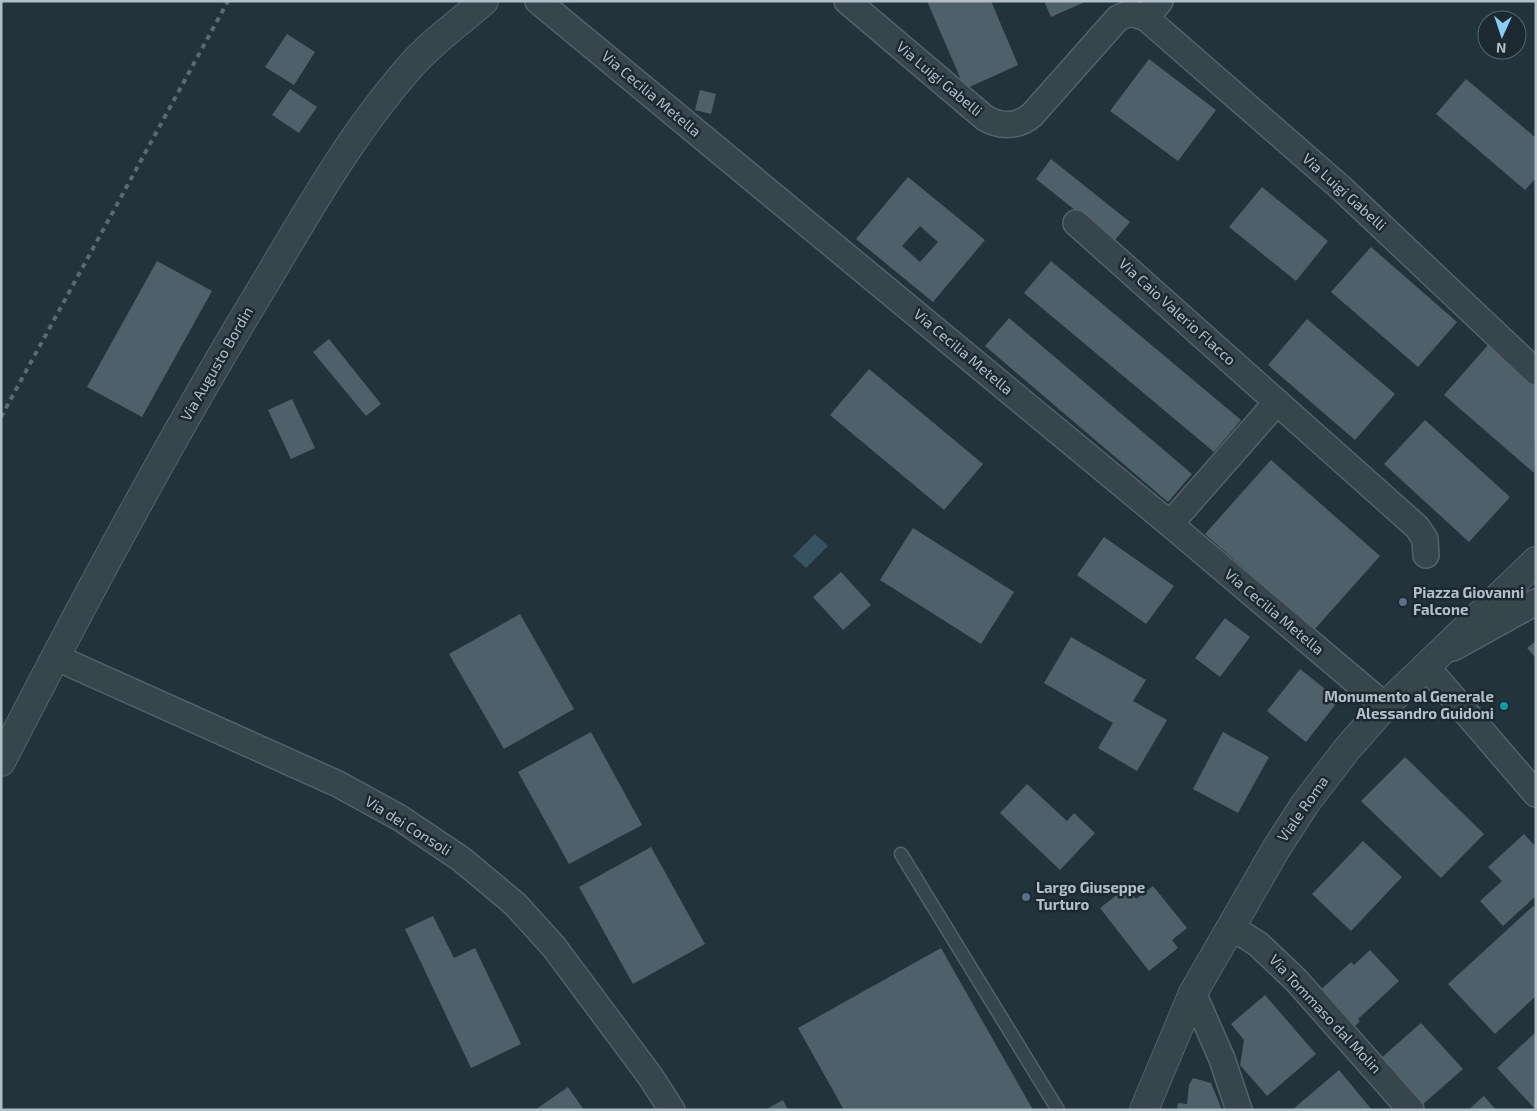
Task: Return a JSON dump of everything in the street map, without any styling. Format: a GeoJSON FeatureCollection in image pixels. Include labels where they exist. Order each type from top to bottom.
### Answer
{"type":"FeatureCollection","features":[{"type":"Feature","properties":{"kind":"street","name":"Via Augusto Bordin"},"geometry":{"type":"LineString","coordinates":[[1,762],[55,657],[214,366],[352,142],[411,65],[484,1]]}},
{"type":"Feature","properties":{"kind":"street","name":"Via Cecilia Metella"},"geometry":{"type":"LineString","coordinates":[[538,1],[1170,524],[1384,706]]}},
{"type":"Feature","properties":{"kind":"street","name":"Via Luigi Gabelli"},"geometry":{"type":"LineString","coordinates":[[847,1],[985,118],[1003,124],[1016,124],[1032,115],[1118,18],[1131,13],[1153,10],[1536,372]]}},
{"type":"Feature","properties":{"kind":"street","name":"Via Caio Valerio Flacco"},"geometry":{"type":"LineString","coordinates":[[1076,223],[1417,527],[1425,539],[1426,555]]}},
{"type":"Feature","properties":{"kind":"street"},"geometry":{"type":"LineString","coordinates":[[1170,524],[1277,402]]}},
{"type":"Feature","properties":{"kind":"street","name":"Viale Roma"},"geometry":{"type":"LineString","coordinates":[[1144,1110],[1193,994],[1305,804],[1347,749],[1384,706],[1536,560]]}},
{"type":"Feature","properties":{"kind":"street"},"geometry":{"type":"LineString","coordinates":[[1536,602],[1431,662],[1536,794]]}},
{"type":"Feature","properties":{"kind":"street","name":"Via dei Consoli"},"geometry":{"type":"LineString","coordinates":[[55,657],[338,784],[400,818],[461,859],[515,904],[554,947],[650,1076],[672,1110]]}},
{"type":"Feature","properties":{"kind":"street","name":"Via Tommaso dal Molin"},"geometry":{"type":"LineString","coordinates":[[1231,927],[1258,944],[1296,980],[1363,1053],[1411,1110]]}},
{"type":"Feature","properties":{"kind":"street"},"geometry":{"type":"LineString","coordinates":[[1193,994],[1222,1059],[1239,1110]]}},
{"type":"Feature","properties":{"kind":"lane"},"geometry":{"type":"LineString","coordinates":[[901,854],[1058,1110]]}},
{"type":"Feature","properties":{"kind":"water"},"geometry":{"type":"Polygon","coordinates":[[[815,534],[828,546],[806,568],[793,556],[815,534]]]}},
{"type":"Feature","properties":{"kind":"building"},"geometry":{"type":"Polygon","coordinates":[[[927,1],[991,1],[1018,65],[965,89],[927,1]]]}},
{"type":"Feature","properties":{"kind":"building"},"geometry":{"type":"Polygon","coordinates":[[[1044,1],[1087,1],[1051,17],[1044,1]]]}},
{"type":"Feature","properties":{"kind":"building"},"geometry":{"type":"Polygon","coordinates":[[[287,34],[315,52],[294,85],[265,67],[287,34]]]}},
{"type":"Feature","properties":{"kind":"building"},"geometry":{"type":"Polygon","coordinates":[[[1149,59],[1216,110],[1178,161],[1110,111],[1149,59]]]}},
{"type":"Feature","properties":{"kind":"building"},"geometry":{"type":"Polygon","coordinates":[[[1466,79],[1536,138],[1536,178],[1525,190],[1436,114],[1466,79]]]}},
{"type":"Feature","properties":{"kind":"building"},"geometry":{"type":"Polygon","coordinates":[[[290,89],[317,107],[299,133],[272,115],[290,89]]]}},
{"type":"Feature","properties":{"kind":"building"},"geometry":{"type":"Polygon","coordinates":[[[700,90],[716,94],[711,114],[695,110],[700,90]]]}},
{"type":"Feature","properties":{"kind":"building"},"geometry":{"type":"Polygon","coordinates":[[[1051,159],[1130,222],[1114,241],[1036,179],[1051,159]]]}},
{"type":"Feature","properties":{"kind":"building"},"geometry":{"type":"Polygon","coordinates":[[[908,177],[985,240],[933,302],[856,239],[908,177]],[[920,226],[902,246],[920,262],[938,242],[920,226]]]}},
{"type":"Feature","properties":{"kind":"building"},"geometry":{"type":"Polygon","coordinates":[[[1262,187],[1328,241],[1296,281],[1229,227],[1262,187]]]}},
{"type":"Feature","properties":{"kind":"building"},"geometry":{"type":"Polygon","coordinates":[[[1371,247],[1457,322],[1418,367],[1331,292],[1371,247]]]}},
{"type":"Feature","properties":{"kind":"building"},"geometry":{"type":"Polygon","coordinates":[[[157,261],[212,291],[142,417],[87,387],[157,261]]]}},
{"type":"Feature","properties":{"kind":"building"},"geometry":{"type":"Polygon","coordinates":[[[1051,261],[1241,420],[1214,452],[1024,293],[1051,261]]]}},
{"type":"Feature","properties":{"kind":"building"},"geometry":{"type":"Polygon","coordinates":[[[1009,318],[1192,474],[1168,502],[985,346],[1009,318]]]}},
{"type":"Feature","properties":{"kind":"building"},"geometry":{"type":"Polygon","coordinates":[[[1307,319],[1395,394],[1355,440],[1268,365],[1307,319]]]}},
{"type":"Feature","properties":{"kind":"building"},"geometry":{"type":"Polygon","coordinates":[[[329,339],[381,404],[366,416],[313,352],[329,339]]]}},
{"type":"Feature","properties":{"kind":"building"},"geometry":{"type":"Polygon","coordinates":[[[1488,345],[1536,386],[1534,473],[1444,395],[1488,345]]]}},
{"type":"Feature","properties":{"kind":"building"},"geometry":{"type":"Polygon","coordinates":[[[869,369],[983,464],[944,510],[830,415],[869,369]]]}},
{"type":"Feature","properties":{"kind":"building"},"geometry":{"type":"Polygon","coordinates":[[[292,399],[315,448],[291,459],[268,410],[292,399]]]}},
{"type":"Feature","properties":{"kind":"building"},"geometry":{"type":"Polygon","coordinates":[[[1425,420],[1510,497],[1469,542],[1384,464],[1425,420]]]}},
{"type":"Feature","properties":{"kind":"building"},"geometry":{"type":"Polygon","coordinates":[[[1271,460],[1380,556],[1314,630],[1205,534],[1271,460]]]}},
{"type":"Feature","properties":{"kind":"building"},"geometry":{"type":"Polygon","coordinates":[[[913,528],[1014,592],[981,644],[880,580],[913,528]]]}},
{"type":"Feature","properties":{"kind":"building"},"geometry":{"type":"Polygon","coordinates":[[[1104,537],[1174,586],[1146,624],[1077,575],[1104,537]]]}},
{"type":"Feature","properties":{"kind":"building"},"geometry":{"type":"Polygon","coordinates":[[[841,572],[871,605],[843,630],[813,597],[841,572]]]}},
{"type":"Feature","properties":{"kind":"building"},"geometry":{"type":"Polygon","coordinates":[[[520,614],[574,709],[504,749],[449,654],[520,614]]]}},
{"type":"Feature","properties":{"kind":"building"},"geometry":{"type":"Polygon","coordinates":[[[1225,618],[1250,637],[1220,677],[1195,658],[1225,618]]]}},
{"type":"Feature","properties":{"kind":"building"},"geometry":{"type":"Polygon","coordinates":[[[1071,637],[1146,680],[1133,701],[1167,720],[1137,771],[1098,748],[1113,723],[1044,683],[1071,637]]]}},
{"type":"Feature","properties":{"kind":"building"},"geometry":{"type":"Polygon","coordinates":[[[1536,641],[1536,658],[1527,648],[1536,641]]]}},
{"type":"Feature","properties":{"kind":"building"},"geometry":{"type":"Polygon","coordinates":[[[1300,669],[1339,700],[1306,742],[1267,711],[1300,669]]]}},
{"type":"Feature","properties":{"kind":"building"},"geometry":{"type":"Polygon","coordinates":[[[591,732],[642,825],[569,864],[518,772],[591,732]]]}},
{"type":"Feature","properties":{"kind":"building"},"geometry":{"type":"Polygon","coordinates":[[[1223,732],[1269,757],[1238,813],[1193,789],[1223,732]]]}},
{"type":"Feature","properties":{"kind":"building"},"geometry":{"type":"Polygon","coordinates":[[[1405,757],[1484,834],[1441,878],[1361,801],[1405,757]]]}},
{"type":"Feature","properties":{"kind":"building"},"geometry":{"type":"Polygon","coordinates":[[[1027,784],[1067,821],[1074,813],[1095,833],[1060,870],[1000,813],[1027,784]]]}},
{"type":"Feature","properties":{"kind":"building"},"geometry":{"type":"Polygon","coordinates":[[[1524,834],[1536,847],[1536,896],[1503,926],[1480,901],[1502,881],[1488,867],[1524,834]]]}},
{"type":"Feature","properties":{"kind":"building"},"geometry":{"type":"Polygon","coordinates":[[[1363,841],[1402,877],[1351,931],[1312,894],[1363,841]]]}},
{"type":"Feature","properties":{"kind":"building"},"geometry":{"type":"Polygon","coordinates":[[[651,847],[705,944],[633,984],[579,887],[651,847]]]}},
{"type":"Feature","properties":{"kind":"building"},"geometry":{"type":"Polygon","coordinates":[[[1153,886],[1187,928],[1172,940],[1178,948],[1149,971],[1100,908],[1127,887],[1136,899],[1153,886]]]}},
{"type":"Feature","properties":{"kind":"building"},"geometry":{"type":"Polygon","coordinates":[[[1533,906],[1536,909],[1536,996],[1495,1034],[1448,984],[1533,906]]]}},
{"type":"Feature","properties":{"kind":"building"},"geometry":{"type":"Polygon","coordinates":[[[433,916],[454,958],[475,948],[521,1044],[471,1068],[405,929],[433,916]]]}},
{"type":"Feature","properties":{"kind":"building"},"geometry":{"type":"Polygon","coordinates":[[[941,948],[1033,1110],[844,1110],[798,1028],[941,948]]]}},
{"type":"Feature","properties":{"kind":"building"},"geometry":{"type":"Polygon","coordinates":[[[1370,950],[1399,981],[1358,1019],[1360,1021],[1349,1032],[1315,995],[1351,962],[1354,965],[1370,950]]]}},
{"type":"Feature","properties":{"kind":"building"},"geometry":{"type":"Polygon","coordinates":[[[1265,995],[1316,1054],[1267,1096],[1240,1065],[1244,1040],[1231,1024],[1265,995]]]}},
{"type":"Feature","properties":{"kind":"building"},"geometry":{"type":"Polygon","coordinates":[[[1421,1023],[1463,1069],[1422,1105],[1380,1059],[1421,1023]]]}},
{"type":"Feature","properties":{"kind":"building"},"geometry":{"type":"Polygon","coordinates":[[[1536,1032],[1536,1110],[1497,1068],[1536,1032]]]}},
{"type":"Feature","properties":{"kind":"building"},"geometry":{"type":"Polygon","coordinates":[[[1339,1070],[1372,1110],[1292,1110],[1339,1070]]]}},
{"type":"Feature","properties":{"kind":"building"},"geometry":{"type":"Polygon","coordinates":[[[1193,1078],[1211,1083],[1222,1110],[1177,1110],[1178,1103],[1187,1104],[1189,1085],[1193,1078]]]}},
{"type":"Feature","properties":{"kind":"building"},"geometry":{"type":"Polygon","coordinates":[[[568,1087],[584,1110],[535,1110],[568,1087]]]}},
{"type":"Feature","properties":{"kind":"building"},"geometry":{"type":"Polygon","coordinates":[[[1484,1096],[1496,1110],[1468,1110],[1484,1096]]]}},
{"type":"Feature","properties":{"kind":"building"},"geometry":{"type":"Polygon","coordinates":[[[783,1100],[788,1110],[765,1110],[783,1100]]]}},
{"type":"Feature","properties":{"kind":"railway"},"geometry":{"type":"LineString","coordinates":[[1,417],[228,1]]}},
{"type":"Feature","properties":{"kind":"place","name":"Piazza Giovanni Falcone"},"geometry":{"type":"Point","coordinates":[1403,602]}},
{"type":"Feature","properties":{"kind":"place","name":"Monumento al Generale Alessandro Guidoni"},"geometry":{"type":"Point","coordinates":[1504,706]}},
{"type":"Feature","properties":{"kind":"place","name":"Largo Giuseppe Turturo"},"geometry":{"type":"Point","coordinates":[1026,897]}}]}
